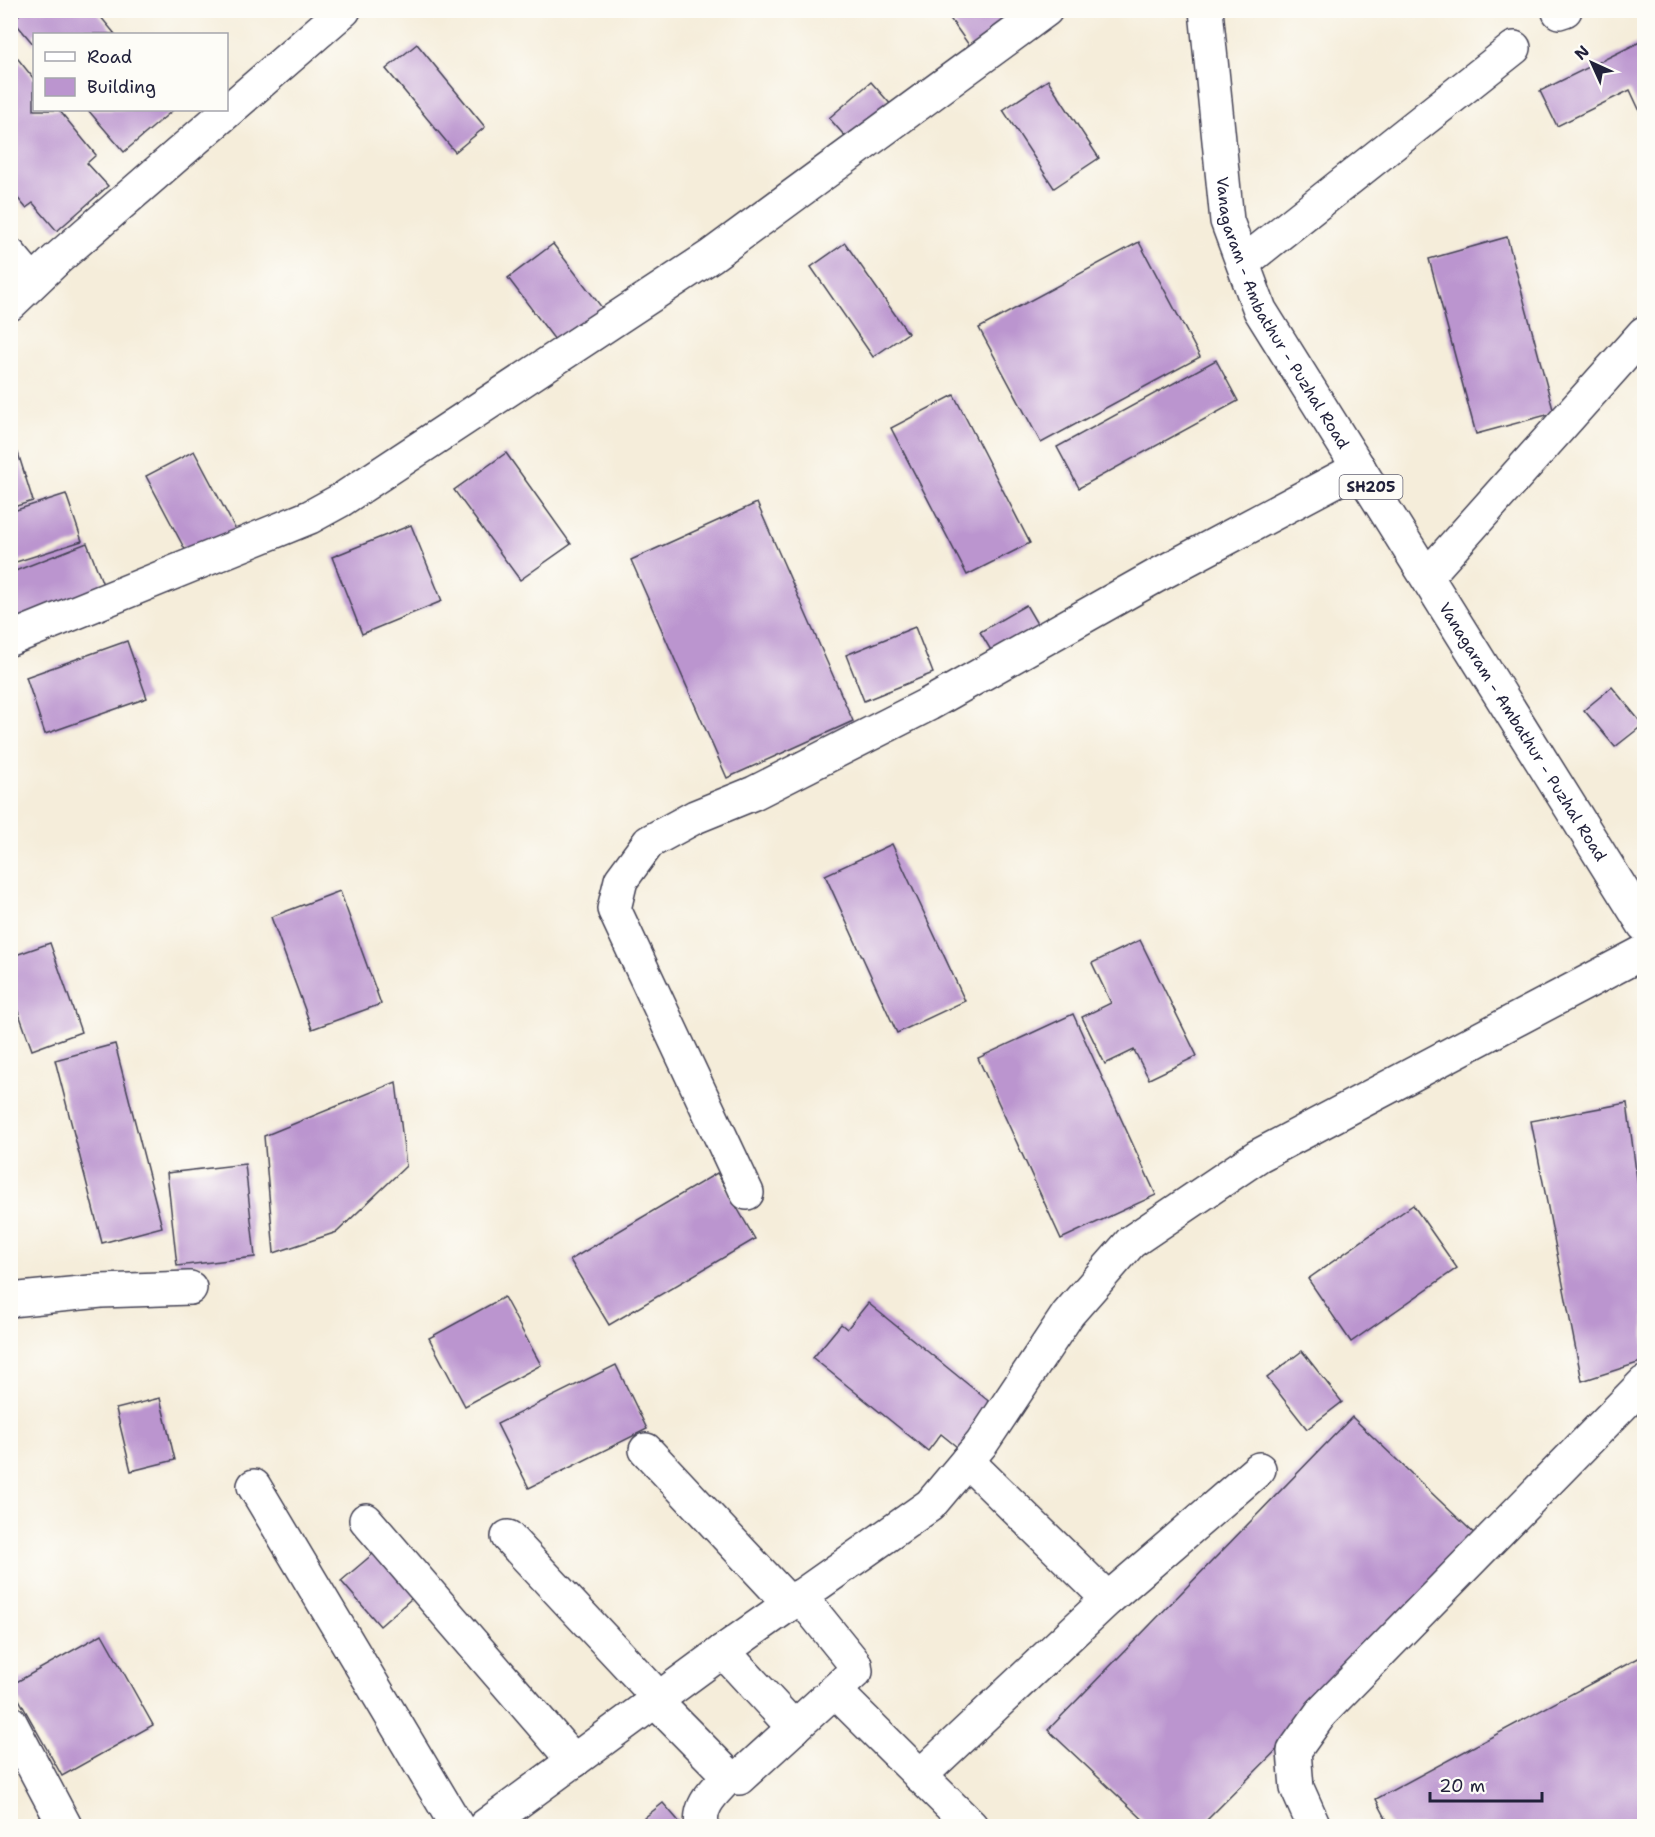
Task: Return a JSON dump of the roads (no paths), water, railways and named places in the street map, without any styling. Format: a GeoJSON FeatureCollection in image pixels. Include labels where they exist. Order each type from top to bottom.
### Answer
{"type":"FeatureCollection","features":[{"type":"Feature","properties":{"kind":"street"},"geometry":{"type":"LineString","coordinates":[[10,255],[21,292],[344,10]]}},
{"type":"Feature","properties":{"kind":"street"},"geometry":{"type":"LineString","coordinates":[[10,639],[310,517],[341,500],[711,256],[1046,10]]}},
{"type":"Feature","properties":{"kind":"street","name":"Vanagaram - Ambathur - Puzhal Road"},"geometry":{"type":"LineString","coordinates":[[1206,10],[1227,221],[1260,310],[1644,925]]}},
{"type":"Feature","properties":{"kind":"street"},"geometry":{"type":"LineString","coordinates":[[1243,263],[1514,48]]}},
{"type":"Feature","properties":{"kind":"street"},"geometry":{"type":"LineString","coordinates":[[1426,576],[1644,333]]}},
{"type":"Feature","properties":{"kind":"street"},"geometry":{"type":"LineString","coordinates":[[747,1193],[614,909],[621,880],[649,842],[695,818],[754,793],[929,704],[1156,576],[1359,468]]}},
{"type":"Feature","properties":{"kind":"street"},"geometry":{"type":"LineString","coordinates":[[485,1827],[723,1651],[930,1505],[982,1443],[1068,1314],[1131,1242],[1258,1156],[1644,952]]}},
{"type":"Feature","properties":{"kind":"street"},"geometry":{"type":"LineString","coordinates":[[10,1300],[100,1291],[190,1288]]}},
{"type":"Feature","properties":{"kind":"street"},"geometry":{"type":"LineString","coordinates":[[1314,1827],[1297,1788],[1294,1751],[1321,1713],[1644,1383]]}},
{"type":"Feature","properties":{"kind":"street"},"geometry":{"type":"LineString","coordinates":[[508,1537],[729,1776],[739,1778],[856,1671],[855,1664],[646,1450]]}},
{"type":"Feature","properties":{"kind":"street"},"geometry":{"type":"LineString","coordinates":[[967,1461],[1108,1599]]}},
{"type":"Feature","properties":{"kind":"street"},"geometry":{"type":"LineString","coordinates":[[920,1776],[1108,1599],[1259,1469]]}},
{"type":"Feature","properties":{"kind":"street"},"geometry":{"type":"LineString","coordinates":[[254,1486],[457,1827]]}},
{"type":"Feature","properties":{"kind":"street"},"geometry":{"type":"LineString","coordinates":[[366,1520],[574,1761]]}},
{"type":"Feature","properties":{"kind":"street"},"geometry":{"type":"LineString","coordinates":[[723,1651],[794,1728]]}},
{"type":"Feature","properties":{"kind":"street"},"geometry":{"type":"LineString","coordinates":[[835,1691],[971,1827]]}},
{"type":"Feature","properties":{"kind":"street"},"geometry":{"type":"LineString","coordinates":[[10,1722],[65,1827]]}},
{"type":"Feature","properties":{"kind":"street"},"geometry":{"type":"LineString","coordinates":[[702,1827],[700,1814],[706,1801],[729,1776]]}}]}
